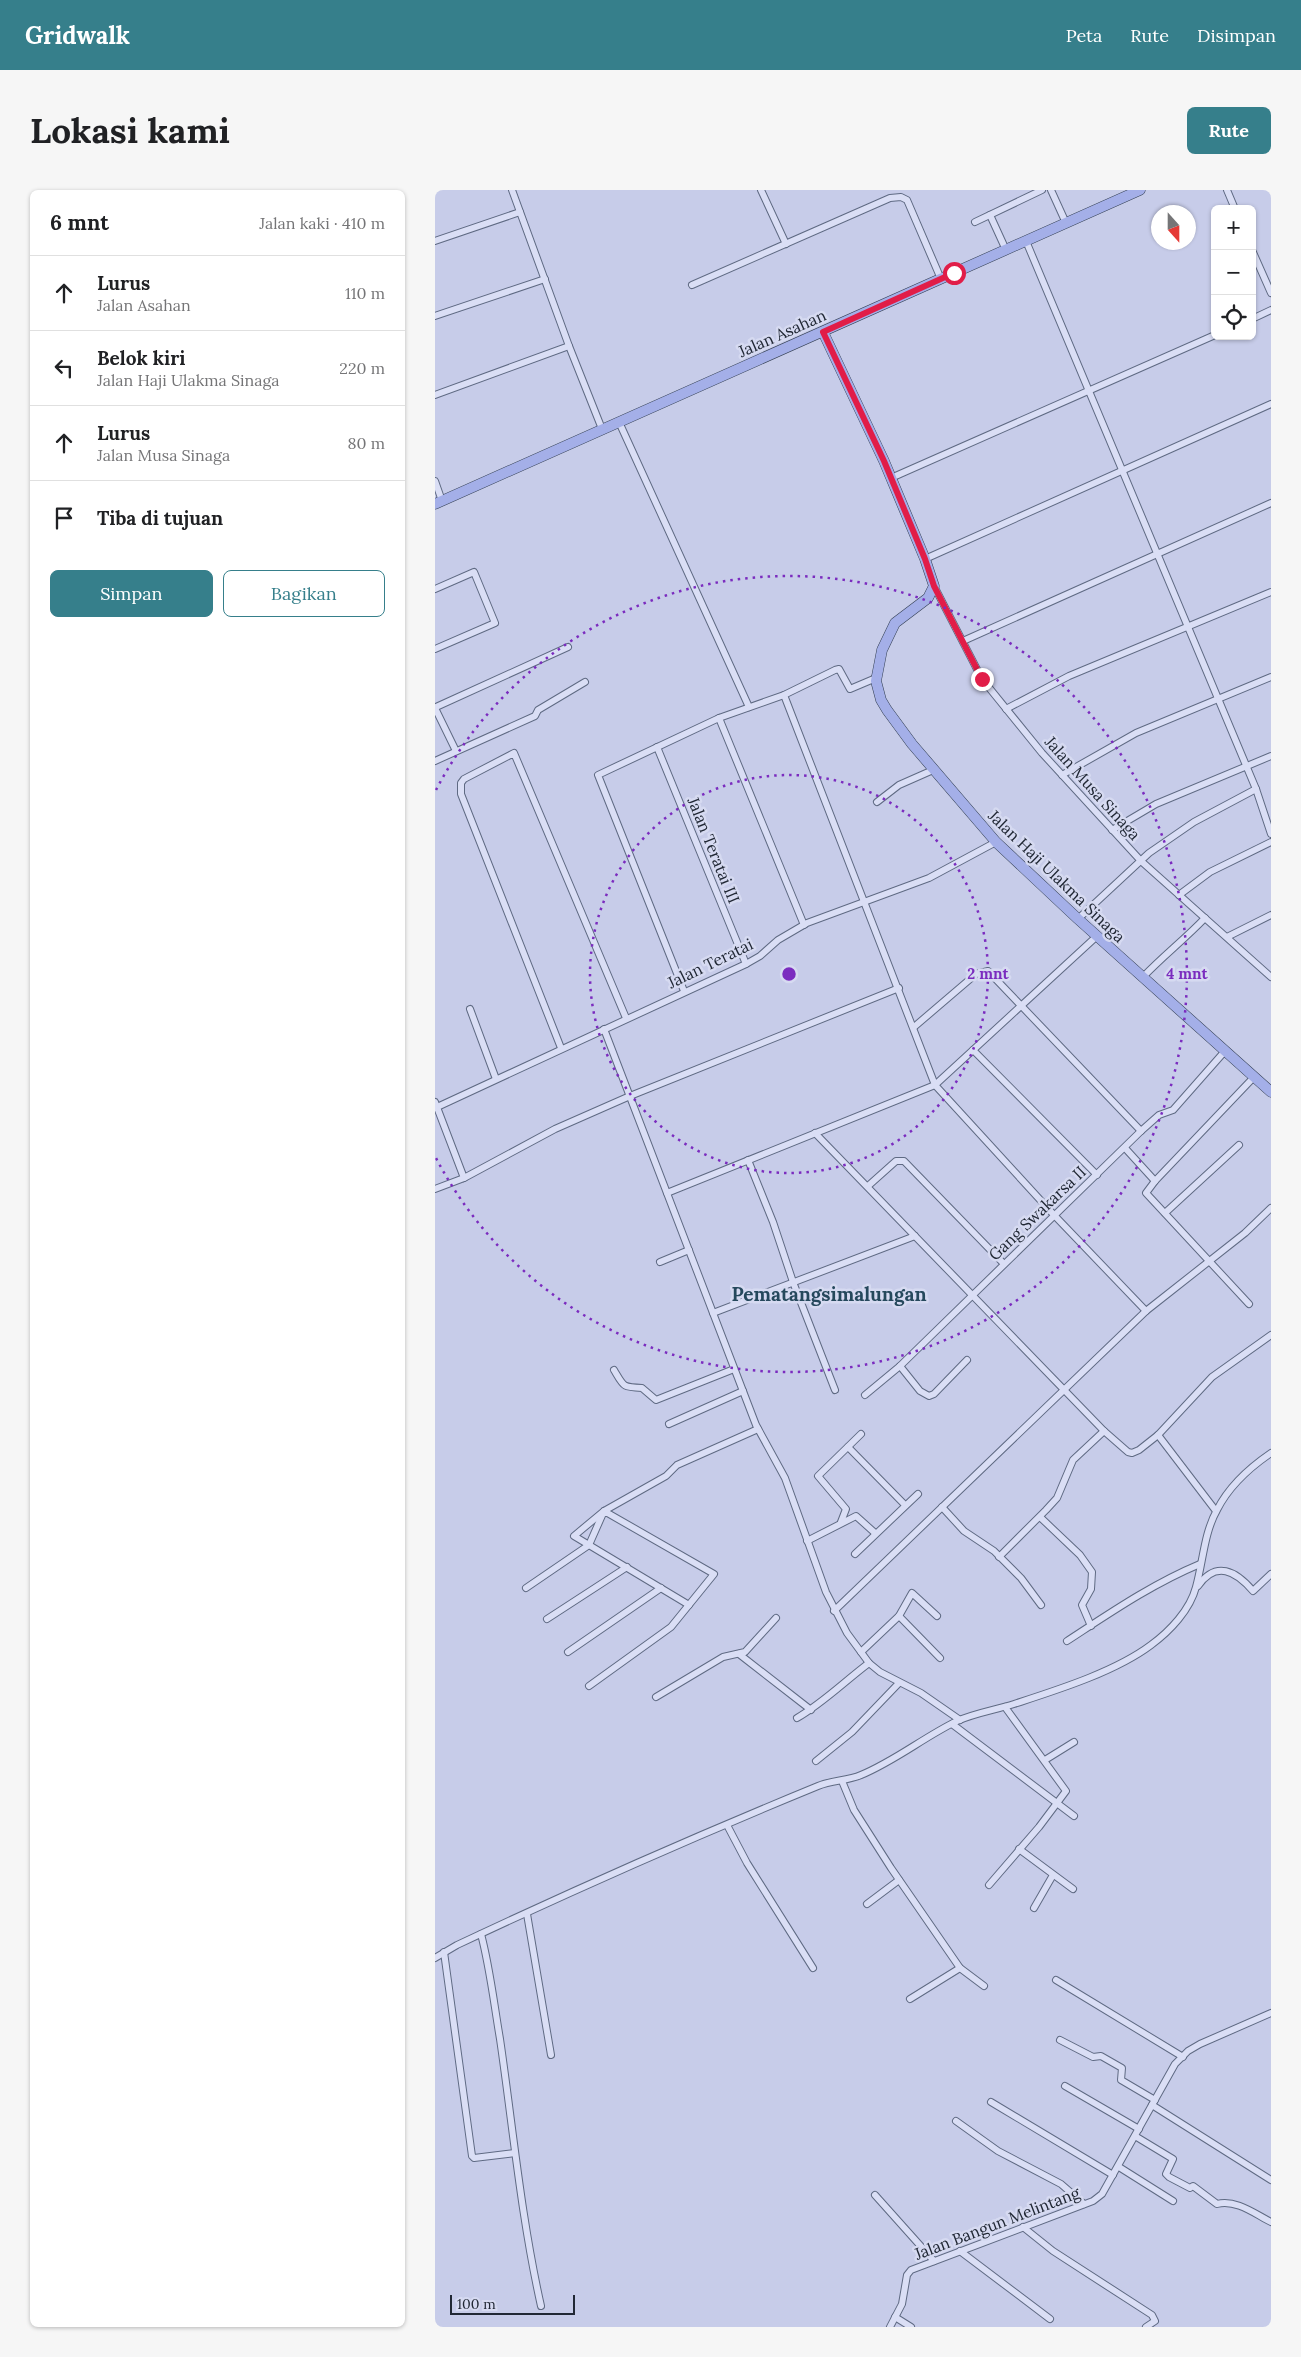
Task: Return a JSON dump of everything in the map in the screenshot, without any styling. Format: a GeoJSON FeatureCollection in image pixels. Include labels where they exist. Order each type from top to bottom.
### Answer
{"type":"FeatureCollection","features":[{"type":"Feature","properties":{"kind":"main road","name":"Jalan Asahan"},"geometry":{"type":"LineString","coordinates":[[439,503],[1140,190]]}},
{"type":"Feature","properties":{"kind":"main road"},"geometry":{"type":"LineString","coordinates":[[823,332],[891,478],[925,559],[934,586]]}},
{"type":"Feature","properties":{"kind":"main road","name":"Jalan Haji Ulakma Sinaga"},"geometry":{"type":"LineString","coordinates":[[934,586],[928,598],[895,623],[882,650],[876,678],[878,691],[887,710],[933,770],[996,842],[1078,919],[1271,1092]]}},
{"type":"Feature","properties":{"kind":"street"},"geometry":{"type":"LineString","coordinates":[[512,190],[569,346],[603,429]]}},
{"type":"Feature","properties":{"kind":"street"},"geometry":{"type":"LineString","coordinates":[[761,190],[786,244]]}},
{"type":"Feature","properties":{"kind":"street"},"geometry":{"type":"LineString","coordinates":[[975,222],[1041,190]]}},
{"type":"Feature","properties":{"kind":"street"},"geometry":{"type":"LineString","coordinates":[[1051,190],[1066,223]]}},
{"type":"Feature","properties":{"kind":"street"},"geometry":{"type":"LineString","coordinates":[[1227,190],[1233,205]]}},
{"type":"Feature","properties":{"kind":"street"},"geometry":{"type":"LineString","coordinates":[[692,285],[890,198],[901,197],[907,200],[941,279]]}},
{"type":"Feature","properties":{"kind":"street"},"geometry":{"type":"LineString","coordinates":[[435,241],[520,212]]}},
{"type":"Feature","properties":{"kind":"street"},"geometry":{"type":"LineString","coordinates":[[990,215],[1006,250]]}},
{"type":"Feature","properties":{"kind":"street"},"geometry":{"type":"LineString","coordinates":[[1026,241],[1247,766],[1271,834]]}},
{"type":"Feature","properties":{"kind":"street"},"geometry":{"type":"LineString","coordinates":[[1256,259],[1271,293]]}},
{"type":"Feature","properties":{"kind":"street"},"geometry":{"type":"LineString","coordinates":[[435,316],[545,279]]}},
{"type":"Feature","properties":{"kind":"street"},"geometry":{"type":"LineString","coordinates":[[1256,316],[1271,310]]}},
{"type":"Feature","properties":{"kind":"street"},"geometry":{"type":"LineString","coordinates":[[891,478],[1211,337]]}},
{"type":"Feature","properties":{"kind":"street"},"geometry":{"type":"LineString","coordinates":[[435,395],[569,346]]}},
{"type":"Feature","properties":{"kind":"street"},"geometry":{"type":"LineString","coordinates":[[925,559],[1271,404]]}},
{"type":"Feature","properties":{"kind":"street"},"geometry":{"type":"LineString","coordinates":[[619,422],[749,707]]}},
{"type":"Feature","properties":{"kind":"street"},"geometry":{"type":"LineString","coordinates":[[435,482],[439,503]]}},
{"type":"Feature","properties":{"kind":"street"},"geometry":{"type":"LineString","coordinates":[[963,641],[1271,503]]}},
{"type":"Feature","properties":{"kind":"street"},"geometry":{"type":"LineString","coordinates":[[435,589],[474,572],[495,623],[435,649]]}},
{"type":"Feature","properties":{"kind":"street","name":"Jalan Musa Sinaga"},"geometry":{"type":"LineString","coordinates":[[934,586],[982,679],[1062,775],[1141,861],[1271,976]]}},
{"type":"Feature","properties":{"kind":"street"},"geometry":{"type":"LineString","coordinates":[[1006,709],[1069,676],[1189,628],[1271,592]]}},
{"type":"Feature","properties":{"kind":"street"},"geometry":{"type":"LineString","coordinates":[[456,751],[436,707],[568,647]]}},
{"type":"Feature","properties":{"kind":"street"},"geometry":{"type":"LineString","coordinates":[[684,991],[598,775],[719,718],[784,695],[839,669],[850,689],[876,678]]}},
{"type":"Feature","properties":{"kind":"street"},"geometry":{"type":"LineString","coordinates":[[1062,775],[1117,742],[1271,677]]}},
{"type":"Feature","properties":{"kind":"street"},"geometry":{"type":"LineString","coordinates":[[435,761],[535,716],[538,710],[585,682]]}},
{"type":"Feature","properties":{"kind":"street"},"geometry":{"type":"LineString","coordinates":[[784,695],[866,902],[935,1086],[1146,1311]]}},
{"type":"Feature","properties":{"kind":"street"},"geometry":{"type":"LineString","coordinates":[[719,718],[804,925]]}},
{"type":"Feature","properties":{"kind":"street","name":"Jalan Teratai III"},"geometry":{"type":"LineString","coordinates":[[657,748],[746,964]]}},
{"type":"Feature","properties":{"kind":"street"},"geometry":{"type":"LineString","coordinates":[[561,1048],[461,794],[461,783],[464,779],[514,753],[626,1018]]}},
{"type":"Feature","properties":{"kind":"street"},"geometry":{"type":"LineString","coordinates":[[1113,830],[1156,804],[1271,756]]}},
{"type":"Feature","properties":{"kind":"street"},"geometry":{"type":"LineString","coordinates":[[877,802],[899,785],[933,770]]}},
{"type":"Feature","properties":{"kind":"street"},"geometry":{"type":"LineString","coordinates":[[1078,919],[1141,861],[1194,822],[1256,789]]}},
{"type":"Feature","properties":{"kind":"street","name":"Jalan Teratai"},"geometry":{"type":"LineString","coordinates":[[436,1106],[746,964],[760,956],[778,940],[804,925],[942,871],[996,842]]}},
{"type":"Feature","properties":{"kind":"street"},"geometry":{"type":"LineString","coordinates":[[1179,895],[1210,872],[1271,842]]}},
{"type":"Feature","properties":{"kind":"street"},"geometry":{"type":"LineString","coordinates":[[1227,937],[1271,915]]}},
{"type":"Feature","properties":{"kind":"street"},"geometry":{"type":"LineString","coordinates":[[1143,977],[1169,951],[1182,942],[1205,918]]}},
{"type":"Feature","properties":{"kind":"street"},"geometry":{"type":"LineString","coordinates":[[667,1193],[935,1086],[1097,936]]}},
{"type":"Feature","properties":{"kind":"street"},"geometry":{"type":"LineString","coordinates":[[914,1027],[976,974],[985,970],[1141,1131]]}},
{"type":"Feature","properties":{"kind":"street"},"geometry":{"type":"LineString","coordinates":[[435,1189],[463,1178],[555,1129],[630,1096],[899,988]]}},
{"type":"Feature","properties":{"kind":"street"},"geometry":{"type":"LineString","coordinates":[[470,1009],[497,1079]]}},
{"type":"Feature","properties":{"kind":"street"},"geometry":{"type":"LineString","coordinates":[[604,1029],[734,1369],[758,1429],[785,1478],[807,1541],[835,1611],[847,1633],[869,1663],[879,1672],[921,1693],[960,1720]]}},
{"type":"Feature","properties":{"kind":"street"},"geometry":{"type":"LineString","coordinates":[[973,1050],[1097,1175]]}},
{"type":"Feature","properties":{"kind":"street","name":"Gang Swakarsa II"},"geometry":{"type":"LineString","coordinates":[[865,1395],[900,1366],[1141,1131],[1159,1115],[1173,1110],[1225,1051]]}},
{"type":"Feature","properties":{"kind":"street"},"geometry":{"type":"LineString","coordinates":[[1249,1304],[1146,1193],[1155,1181],[1254,1077]]}},
{"type":"Feature","properties":{"kind":"street"},"geometry":{"type":"LineString","coordinates":[[436,1106],[463,1178]]}},
{"type":"Feature","properties":{"kind":"street"},"geometry":{"type":"LineString","coordinates":[[815,1133],[1104,1431],[1128,1452],[1133,1453],[1158,1435],[1212,1377],[1271,1335]]}},
{"type":"Feature","properties":{"kind":"street"},"geometry":{"type":"LineString","coordinates":[[1165,1214],[1239,1145]]}},
{"type":"Feature","properties":{"kind":"street"},"geometry":{"type":"LineString","coordinates":[[1125,1148],[1155,1181]]}},
{"type":"Feature","properties":{"kind":"street"},"geometry":{"type":"LineString","coordinates":[[748,1160],[835,1390]]}},
{"type":"Feature","properties":{"kind":"street"},"geometry":{"type":"LineString","coordinates":[[868,1186],[896,1162],[904,1161],[1004,1264]]}},
{"type":"Feature","properties":{"kind":"street"},"geometry":{"type":"LineString","coordinates":[[835,1611],[1146,1311],[1245,1233],[1271,1208]]}},
{"type":"Feature","properties":{"kind":"street"},"geometry":{"type":"LineString","coordinates":[[713,1313],[915,1236]]}},
{"type":"Feature","properties":{"kind":"street"},"geometry":{"type":"LineString","coordinates":[[660,1262],[689,1250]]}},
{"type":"Feature","properties":{"kind":"street"},"geometry":{"type":"LineString","coordinates":[[900,1366],[920,1391],[929,1396],[934,1394],[967,1360]]}},
{"type":"Feature","properties":{"kind":"street"},"geometry":{"type":"LineString","coordinates":[[614,1370],[627,1388],[642,1388],[654,1400],[659,1400],[734,1369]]}},
{"type":"Feature","properties":{"kind":"street"},"geometry":{"type":"LineString","coordinates":[[669,1424],[743,1391]]}},
{"type":"Feature","properties":{"kind":"street"},"geometry":{"type":"LineString","coordinates":[[689,1605],[575,1536],[604,1511],[666,1476],[677,1465],[758,1429]]}},
{"type":"Feature","properties":{"kind":"street"},"geometry":{"type":"LineString","coordinates":[[999,1557],[1057,1498],[1073,1460],[1104,1431]]}},
{"type":"Feature","properties":{"kind":"street"},"geometry":{"type":"LineString","coordinates":[[841,1522],[846,1509],[818,1476],[861,1434]]}},
{"type":"Feature","properties":{"kind":"street"},"geometry":{"type":"LineString","coordinates":[[1158,1435],[1216,1511]]}},
{"type":"Feature","properties":{"kind":"street"},"geometry":{"type":"LineString","coordinates":[[848,1447],[905,1505]]}},
{"type":"Feature","properties":{"kind":"street"},"geometry":{"type":"LineString","coordinates":[[1196,1588],[1200,1564],[1216,1511],[1232,1486],[1243,1474],[1271,1453]]}},
{"type":"Feature","properties":{"kind":"street"},"geometry":{"type":"LineString","coordinates":[[855,1554],[918,1494]]}},
{"type":"Feature","properties":{"kind":"street"},"geometry":{"type":"LineString","coordinates":[[942,1507],[965,1531],[999,1557],[1021,1578],[1041,1605]]}},
{"type":"Feature","properties":{"kind":"street"},"geometry":{"type":"LineString","coordinates":[[526,1588],[589,1545],[604,1511]]}},
{"type":"Feature","properties":{"kind":"street"},"geometry":{"type":"LineString","coordinates":[[589,1686],[671,1627],[713,1574],[604,1511]]}},
{"type":"Feature","properties":{"kind":"street"},"geometry":{"type":"LineString","coordinates":[[807,1541],[856,1516],[875,1533]]}},
{"type":"Feature","properties":{"kind":"street"},"geometry":{"type":"LineString","coordinates":[[1040,1517],[1088,1564],[1092,1572],[1091,1589],[1082,1605],[1091,1626]]}},
{"type":"Feature","properties":{"kind":"street"},"geometry":{"type":"LineString","coordinates":[[1067,1642],[1136,1595],[1200,1564]]}},
{"type":"Feature","properties":{"kind":"street"},"geometry":{"type":"LineString","coordinates":[[547,1620],[627,1568]]}},
{"type":"Feature","properties":{"kind":"street"},"geometry":{"type":"LineString","coordinates":[[435,1958],[481,1934],[727,1824],[822,1784],[859,1776],[883,1765],[960,1720],[1005,1707],[1114,1668],[1134,1657],[1166,1633],[1190,1602],[1203,1578],[1210,1574],[1228,1571],[1237,1574],[1253,1591],[1271,1574]]}},
{"type":"Feature","properties":{"kind":"street"},"geometry":{"type":"LineString","coordinates":[[568,1652],[661,1588]]}},
{"type":"Feature","properties":{"kind":"street"},"geometry":{"type":"LineString","coordinates":[[861,1652],[899,1616],[912,1593],[937,1616]]}},
{"type":"Feature","properties":{"kind":"street"},"geometry":{"type":"LineString","coordinates":[[899,1616],[940,1658]]}},
{"type":"Feature","properties":{"kind":"street"},"geometry":{"type":"LineString","coordinates":[[656,1697],[723,1657],[739,1654],[749,1649],[776,1618]]}},
{"type":"Feature","properties":{"kind":"street"},"geometry":{"type":"LineString","coordinates":[[739,1654],[811,1710]]}},
{"type":"Feature","properties":{"kind":"street"},"geometry":{"type":"LineString","coordinates":[[797,1718],[811,1710],[869,1663]]}},
{"type":"Feature","properties":{"kind":"street"},"geometry":{"type":"LineString","coordinates":[[816,1761],[853,1732],[899,1683]]}},
{"type":"Feature","properties":{"kind":"street"},"geometry":{"type":"LineString","coordinates":[[989,1885],[1066,1791],[1005,1707]]}},
{"type":"Feature","properties":{"kind":"street"},"geometry":{"type":"LineString","coordinates":[[952,1724],[1074,1816]]}},
{"type":"Feature","properties":{"kind":"street"},"geometry":{"type":"LineString","coordinates":[[1045,1760],[1074,1742]]}},
{"type":"Feature","properties":{"kind":"street"},"geometry":{"type":"LineString","coordinates":[[842,1781],[863,1825],[899,1880],[960,1968],[984,1986]]}},
{"type":"Feature","properties":{"kind":"street"},"geometry":{"type":"LineString","coordinates":[[727,1824],[747,1863],[813,1968]]}},
{"type":"Feature","properties":{"kind":"street"},"geometry":{"type":"LineString","coordinates":[[1019,1849],[1073,1888]]}},
{"type":"Feature","properties":{"kind":"street"},"geometry":{"type":"LineString","coordinates":[[1034,1908],[1053,1874]]}},
{"type":"Feature","properties":{"kind":"street"},"geometry":{"type":"LineString","coordinates":[[867,1904],[899,1880]]}},
{"type":"Feature","properties":{"kind":"street"},"geometry":{"type":"LineString","coordinates":[[527,1914],[551,2055]]}},
{"type":"Feature","properties":{"kind":"street"},"geometry":{"type":"LineString","coordinates":[[481,1934],[487,1955],[524,2216],[541,2306]]}},
{"type":"Feature","properties":{"kind":"street"},"geometry":{"type":"LineString","coordinates":[[445,1952],[472,2156],[474,2158],[515,2152]]}},
{"type":"Feature","properties":{"kind":"street"},"geometry":{"type":"LineString","coordinates":[[911,1999],[960,1968]]}},
{"type":"Feature","properties":{"kind":"street"},"geometry":{"type":"LineString","coordinates":[[1056,1980],[1183,2057]]}},
{"type":"Feature","properties":{"kind":"street","name":"Jalan Bangun Melintang"},"geometry":{"type":"LineString","coordinates":[[890,2327],[902,2304],[907,2275],[911,2270],[1084,2204],[1102,2194],[1119,2167],[1175,2064],[1200,2044],[1271,2013]]}},
{"type":"Feature","properties":{"kind":"street"},"geometry":{"type":"LineString","coordinates":[[1059,2040],[1093,2057],[1102,2056],[1122,2068],[1121,2080],[1271,2180]]}},
{"type":"Feature","properties":{"kind":"street"},"geometry":{"type":"LineString","coordinates":[[1065,2086],[1139,2129]]}},
{"type":"Feature","properties":{"kind":"street"},"geometry":{"type":"LineString","coordinates":[[991,2102],[1113,2175]]}},
{"type":"Feature","properties":{"kind":"street"},"geometry":{"type":"LineString","coordinates":[[956,2121],[998,2151],[1061,2184],[1084,2204]]}},
{"type":"Feature","properties":{"kind":"street"},"geometry":{"type":"LineString","coordinates":[[1135,2136],[1173,2159],[1167,2172],[1169,2177],[1191,2188],[1193,2186],[1217,2204],[1227,2202],[1242,2207],[1271,2222]]}},
{"type":"Feature","properties":{"kind":"street"},"geometry":{"type":"LineString","coordinates":[[1119,2167],[1173,2200]]}},
{"type":"Feature","properties":{"kind":"street"},"geometry":{"type":"LineString","coordinates":[[875,2195],[934,2261]]}},
{"type":"Feature","properties":{"kind":"street"},"geometry":{"type":"LineString","coordinates":[[1023,2228],[1053,2251],[1152,2316],[1155,2321],[1146,2327]]}},
{"type":"Feature","properties":{"kind":"street"},"geometry":{"type":"LineString","coordinates":[[961,2251],[1050,2319]]}},
{"type":"Feature","properties":{"kind":"street"},"geometry":{"type":"LineString","coordinates":[[895,2317],[911,2327]]}},
{"type":"Feature","properties":{"kind":"district","name":"Pematangsimalungan"},"geometry":{"type":"Point","coordinates":[829,1294]}},
{"type":"Feature","properties":{"kind":"route"},"geometry":{"type":"LineString","coordinates":[[954,273],[823,332],[884,461],[899,502],[925,559],[934,586],[982,679]]}}]}
